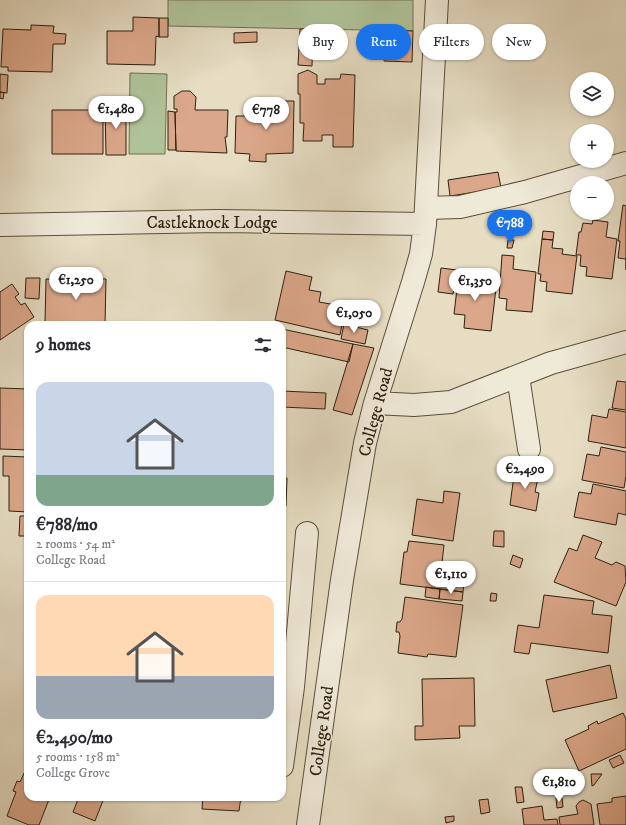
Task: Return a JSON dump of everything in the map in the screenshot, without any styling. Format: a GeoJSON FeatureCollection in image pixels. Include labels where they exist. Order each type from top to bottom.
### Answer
{"type":"FeatureCollection","features":[{"type":"Feature","properties":{"kind":"street","name":"College Road"},"geometry":{"type":"LineString","coordinates":[[308,825],[358,477],[375,403],[421,254],[425,216],[437,0]]}},
{"type":"Feature","properties":{"kind":"street","name":"Castleknock Lodge"},"geometry":{"type":"LineString","coordinates":[[0,225],[425,216],[510,196],[626,163]]}},
{"type":"Feature","properties":{"kind":"street"},"geometry":{"type":"LineString","coordinates":[[375,403],[414,405],[451,402],[551,363],[626,342]]}},
{"type":"Feature","properties":{"kind":"street"},"geometry":{"type":"LineString","coordinates":[[518,376],[529,449]]}},
{"type":"Feature","properties":{"kind":"street"},"geometry":{"type":"LineString","coordinates":[[286,737],[293,687],[307,533]]}},
{"type":"Feature","properties":{"kind":"street"},"geometry":{"type":"LineString","coordinates":[[293,687],[328,689]]}},
{"type":"Feature","properties":{"kind":"green space"},"geometry":{"type":"Polygon","coordinates":[[[168,0],[413,0],[413,31],[411,31],[411,24],[356,24],[356,30],[348,30],[348,24],[298,24],[298,29],[168,26],[168,0]]]}},
{"type":"Feature","properties":{"kind":"green space"},"geometry":{"type":"Polygon","coordinates":[[[130,73],[167,74],[165,154],[129,154],[130,73]]]}},
{"type":"Feature","properties":{"kind":"building"},"geometry":{"type":"Polygon","coordinates":[[[133,17],[159,18],[159,37],[156,36],[155,65],[107,64],[107,31],[133,31],[133,17]]]}},
{"type":"Feature","properties":{"kind":"building"},"geometry":{"type":"Polygon","coordinates":[[[159,18],[168,18],[168,37],[159,37],[159,18]]]}},
{"type":"Feature","properties":{"kind":"building"},"geometry":{"type":"Polygon","coordinates":[[[31,25],[54,26],[53,33],[66,34],[65,44],[53,44],[52,72],[8,71],[8,67],[1,67],[3,29],[31,30],[31,25]]]}},
{"type":"Feature","properties":{"kind":"building"},"geometry":{"type":"Polygon","coordinates":[[[411,31],[413,31],[412,62],[384,61],[411,60],[411,31]]]}},
{"type":"Feature","properties":{"kind":"building"},"geometry":{"type":"Polygon","coordinates":[[[257,32],[257,42],[234,43],[234,33],[257,32]]]}},
{"type":"Feature","properties":{"kind":"building"},"geometry":{"type":"Polygon","coordinates":[[[298,60],[312,60],[312,66],[298,65],[298,60]]]}},
{"type":"Feature","properties":{"kind":"building"},"geometry":{"type":"Polygon","coordinates":[[[308,70],[317,75],[317,84],[325,84],[325,79],[340,79],[341,74],[355,75],[353,147],[333,147],[333,135],[322,135],[322,141],[303,141],[304,123],[300,123],[298,74],[308,70]]]}},
{"type":"Feature","properties":{"kind":"building"},"geometry":{"type":"Polygon","coordinates":[[[0,74],[8,75],[7,93],[0,92],[0,74]]]}},
{"type":"Feature","properties":{"kind":"building"},"geometry":{"type":"Polygon","coordinates":[[[182,91],[190,91],[196,97],[195,110],[228,110],[227,137],[225,137],[227,153],[176,151],[175,112],[177,112],[177,109],[174,109],[174,96],[182,91]]]}},
{"type":"Feature","properties":{"kind":"building"},"geometry":{"type":"Polygon","coordinates":[[[0,92],[4,93],[3,99],[0,98],[0,92]]]}},
{"type":"Feature","properties":{"kind":"building"},"geometry":{"type":"Polygon","coordinates":[[[261,101],[294,101],[293,153],[266,154],[266,162],[249,161],[250,154],[235,153],[236,116],[261,116],[261,101]]]}},
{"type":"Feature","properties":{"kind":"building"},"geometry":{"type":"Polygon","coordinates":[[[105,106],[126,106],[126,155],[106,155],[105,106]]]}},
{"type":"Feature","properties":{"kind":"building"},"geometry":{"type":"Polygon","coordinates":[[[52,110],[103,110],[103,154],[52,154],[52,110]]]}},
{"type":"Feature","properties":{"kind":"building"},"geometry":{"type":"Polygon","coordinates":[[[168,111],[175,112],[176,150],[168,150],[168,111]]]}},
{"type":"Feature","properties":{"kind":"building"},"geometry":{"type":"Polygon","coordinates":[[[498,172],[501,188],[450,196],[448,180],[498,172]]]}},
{"type":"Feature","properties":{"kind":"building"},"geometry":{"type":"Polygon","coordinates":[[[623,205],[626,206],[626,259],[618,258],[620,241],[618,241],[623,205]]]}},
{"type":"Feature","properties":{"kind":"building"},"geometry":{"type":"Polygon","coordinates":[[[593,220],[608,222],[606,237],[617,239],[612,279],[586,276],[587,267],[580,266],[581,255],[576,255],[579,232],[581,232],[583,223],[592,224],[593,220]]]}},
{"type":"Feature","properties":{"kind":"building"},"geometry":{"type":"Polygon","coordinates":[[[543,231],[554,232],[553,240],[542,239],[543,231]]]}},
{"type":"Feature","properties":{"kind":"building"},"geometry":{"type":"Polygon","coordinates":[[[542,239],[553,240],[552,248],[563,249],[562,254],[577,256],[572,294],[546,291],[547,282],[540,281],[541,274],[538,274],[542,239]]]}},
{"type":"Feature","properties":{"kind":"building"},"geometry":{"type":"Polygon","coordinates":[[[508,240],[514,240],[512,248],[507,248],[508,240]]]}},
{"type":"Feature","properties":{"kind":"building"},"geometry":{"type":"Polygon","coordinates":[[[502,255],[514,256],[513,269],[536,272],[532,312],[506,310],[507,299],[499,298],[502,255]]]}},
{"type":"Feature","properties":{"kind":"building"},"geometry":{"type":"Polygon","coordinates":[[[441,268],[457,270],[453,294],[438,292],[441,268]]]}},
{"type":"Feature","properties":{"kind":"building"},"geometry":{"type":"Polygon","coordinates":[[[286,271],[312,277],[309,290],[321,292],[319,302],[336,305],[334,312],[344,314],[340,335],[286,323],[286,321],[275,320],[286,271]]]}},
{"type":"Feature","properties":{"kind":"building"},"geometry":{"type":"Polygon","coordinates":[[[459,272],[484,275],[483,287],[496,288],[491,331],[464,328],[465,315],[454,314],[459,272]]]}},
{"type":"Feature","properties":{"kind":"building"},"geometry":{"type":"Polygon","coordinates":[[[26,278],[40,278],[39,299],[25,298],[26,278]]]}},
{"type":"Feature","properties":{"kind":"building"},"geometry":{"type":"Polygon","coordinates":[[[86,278],[106,279],[105,321],[45,321],[46,279],[86,281],[86,278]]]}},
{"type":"Feature","properties":{"kind":"building"},"geometry":{"type":"Polygon","coordinates":[[[12,284],[19,294],[15,297],[21,305],[25,303],[34,317],[28,321],[24,321],[24,324],[0,340],[0,292],[12,284]]]}},
{"type":"Feature","properties":{"kind":"building"},"geometry":{"type":"Polygon","coordinates":[[[344,324],[368,330],[365,344],[341,339],[344,324]]]}},
{"type":"Feature","properties":{"kind":"building"},"geometry":{"type":"Polygon","coordinates":[[[286,330],[353,344],[349,362],[286,348],[286,330]]]}},
{"type":"Feature","properties":{"kind":"building"},"geometry":{"type":"Polygon","coordinates":[[[353,344],[374,348],[352,415],[333,410],[353,344]]]}},
{"type":"Feature","properties":{"kind":"building"},"geometry":{"type":"Polygon","coordinates":[[[617,381],[626,382],[626,410],[612,408],[617,381]]]}},
{"type":"Feature","properties":{"kind":"building"},"geometry":{"type":"Polygon","coordinates":[[[0,388],[24,389],[24,450],[0,449],[0,388]]]}},
{"type":"Feature","properties":{"kind":"building"},"geometry":{"type":"Polygon","coordinates":[[[286,391],[326,393],[325,409],[286,407],[286,391]]]}},
{"type":"Feature","properties":{"kind":"building"},"geometry":{"type":"Polygon","coordinates":[[[609,409],[626,412],[626,448],[588,441],[592,415],[607,418],[609,409]]]}},
{"type":"Feature","properties":{"kind":"building"},"geometry":{"type":"Polygon","coordinates":[[[601,447],[626,452],[626,476],[624,488],[582,480],[587,454],[599,456],[601,447]]]}},
{"type":"Feature","properties":{"kind":"building"},"geometry":{"type":"Polygon","coordinates":[[[3,456],[24,457],[24,512],[9,511],[9,476],[3,476],[3,456]]]}},
{"type":"Feature","properties":{"kind":"building"},"geometry":{"type":"Polygon","coordinates":[[[515,468],[539,473],[535,492],[539,493],[536,511],[510,505],[515,468]]]}},
{"type":"Feature","properties":{"kind":"building"},"geometry":{"type":"Polygon","coordinates":[[[286,478],[287,478],[286,506],[286,478]]]}},
{"type":"Feature","properties":{"kind":"building"},"geometry":{"type":"Polygon","coordinates":[[[593,484],[626,491],[626,515],[618,513],[616,525],[574,517],[579,492],[591,494],[593,484]]]}},
{"type":"Feature","properties":{"kind":"building"},"geometry":{"type":"Polygon","coordinates":[[[444,491],[460,493],[453,541],[412,535],[417,499],[443,503],[444,491]]]}},
{"type":"Feature","properties":{"kind":"building"},"geometry":{"type":"Polygon","coordinates":[[[20,516],[24,516],[24,536],[19,536],[20,516]]]}},
{"type":"Feature","properties":{"kind":"building"},"geometry":{"type":"Polygon","coordinates":[[[494,531],[504,531],[504,547],[493,546],[494,531]]]}},
{"type":"Feature","properties":{"kind":"building"},"geometry":{"type":"Polygon","coordinates":[[[583,535],[602,542],[595,558],[612,565],[616,562],[625,566],[626,582],[616,606],[554,582],[569,548],[577,551],[583,535]]]}},
{"type":"Feature","properties":{"kind":"building"},"geometry":{"type":"Polygon","coordinates":[[[409,541],[444,545],[440,581],[464,583],[463,592],[400,584],[404,552],[407,552],[409,541]]]}},
{"type":"Feature","properties":{"kind":"building"},"geometry":{"type":"Polygon","coordinates":[[[513,555],[523,559],[520,568],[510,564],[513,555]]]}},
{"type":"Feature","properties":{"kind":"building"},"geometry":{"type":"Polygon","coordinates":[[[426,587],[440,589],[439,599],[425,597],[426,587]]]}},
{"type":"Feature","properties":{"kind":"building"},"geometry":{"type":"Polygon","coordinates":[[[440,589],[463,592],[462,601],[439,599],[440,589]]]}},
{"type":"Feature","properties":{"kind":"building"},"geometry":{"type":"Polygon","coordinates":[[[491,593],[497,594],[496,601],[490,601],[491,593]]]}},
{"type":"Feature","properties":{"kind":"building"},"geometry":{"type":"Polygon","coordinates":[[[544,595],[594,601],[592,614],[612,616],[608,653],[531,643],[529,654],[514,652],[518,625],[539,628],[544,595]]]}},
{"type":"Feature","properties":{"kind":"building"},"geometry":{"type":"Polygon","coordinates":[[[405,597],[463,605],[456,657],[428,654],[427,657],[398,653],[400,636],[399,632],[396,632],[397,622],[400,622],[402,619],[405,597]]]}},
{"type":"Feature","properties":{"kind":"building"},"geometry":{"type":"Polygon","coordinates":[[[610,665],[617,698],[553,712],[546,680],[610,665]]]}},
{"type":"Feature","properties":{"kind":"building"},"geometry":{"type":"Polygon","coordinates":[[[474,678],[475,726],[459,726],[460,738],[415,740],[415,726],[423,726],[422,679],[474,678]]]}},
{"type":"Feature","properties":{"kind":"building"},"geometry":{"type":"Polygon","coordinates":[[[623,713],[626,719],[626,749],[579,771],[565,740],[589,729],[588,726],[597,721],[598,724],[623,713]]]}},
{"type":"Feature","properties":{"kind":"building"},"geometry":{"type":"Polygon","coordinates":[[[620,755],[624,763],[613,768],[609,760],[620,755]]]}},
{"type":"Feature","properties":{"kind":"building"},"geometry":{"type":"Polygon","coordinates":[[[24,773],[24,801],[48,801],[39,825],[29,825],[7,816],[16,792],[13,791],[17,781],[20,782],[24,773]]]}},
{"type":"Feature","properties":{"kind":"building"},"geometry":{"type":"Polygon","coordinates":[[[591,774],[602,774],[592,786],[591,774]]]}},
{"type":"Feature","properties":{"kind":"building"},"geometry":{"type":"Polygon","coordinates":[[[515,787],[522,787],[524,802],[517,803],[515,787]]]}},
{"type":"Feature","properties":{"kind":"building"},"geometry":{"type":"Polygon","coordinates":[[[626,796],[626,825],[600,825],[597,804],[612,802],[612,798],[626,796]]]}},
{"type":"Feature","properties":{"kind":"building"},"geometry":{"type":"Polygon","coordinates":[[[556,798],[562,798],[563,807],[557,808],[556,798]]]}},
{"type":"Feature","properties":{"kind":"building"},"geometry":{"type":"Polygon","coordinates":[[[488,799],[490,812],[481,814],[479,800],[488,799]]]}},
{"type":"Feature","properties":{"kind":"building"},"geometry":{"type":"Polygon","coordinates":[[[583,800],[591,804],[594,825],[560,825],[559,817],[578,814],[576,806],[583,800]]]}},
{"type":"Feature","properties":{"kind":"building"},"geometry":{"type":"Polygon","coordinates":[[[77,801],[103,801],[95,821],[73,812],[77,801]]]}},
{"type":"Feature","properties":{"kind":"building"},"geometry":{"type":"Polygon","coordinates":[[[203,801],[240,801],[239,811],[202,809],[203,801]]]}},
{"type":"Feature","properties":{"kind":"building"},"geometry":{"type":"Polygon","coordinates":[[[542,806],[544,820],[557,819],[558,825],[524,825],[522,809],[542,806]]]}},
{"type":"Feature","properties":{"kind":"building"},"geometry":{"type":"Polygon","coordinates":[[[454,816],[454,821],[446,823],[445,817],[454,816]]]}}]}
